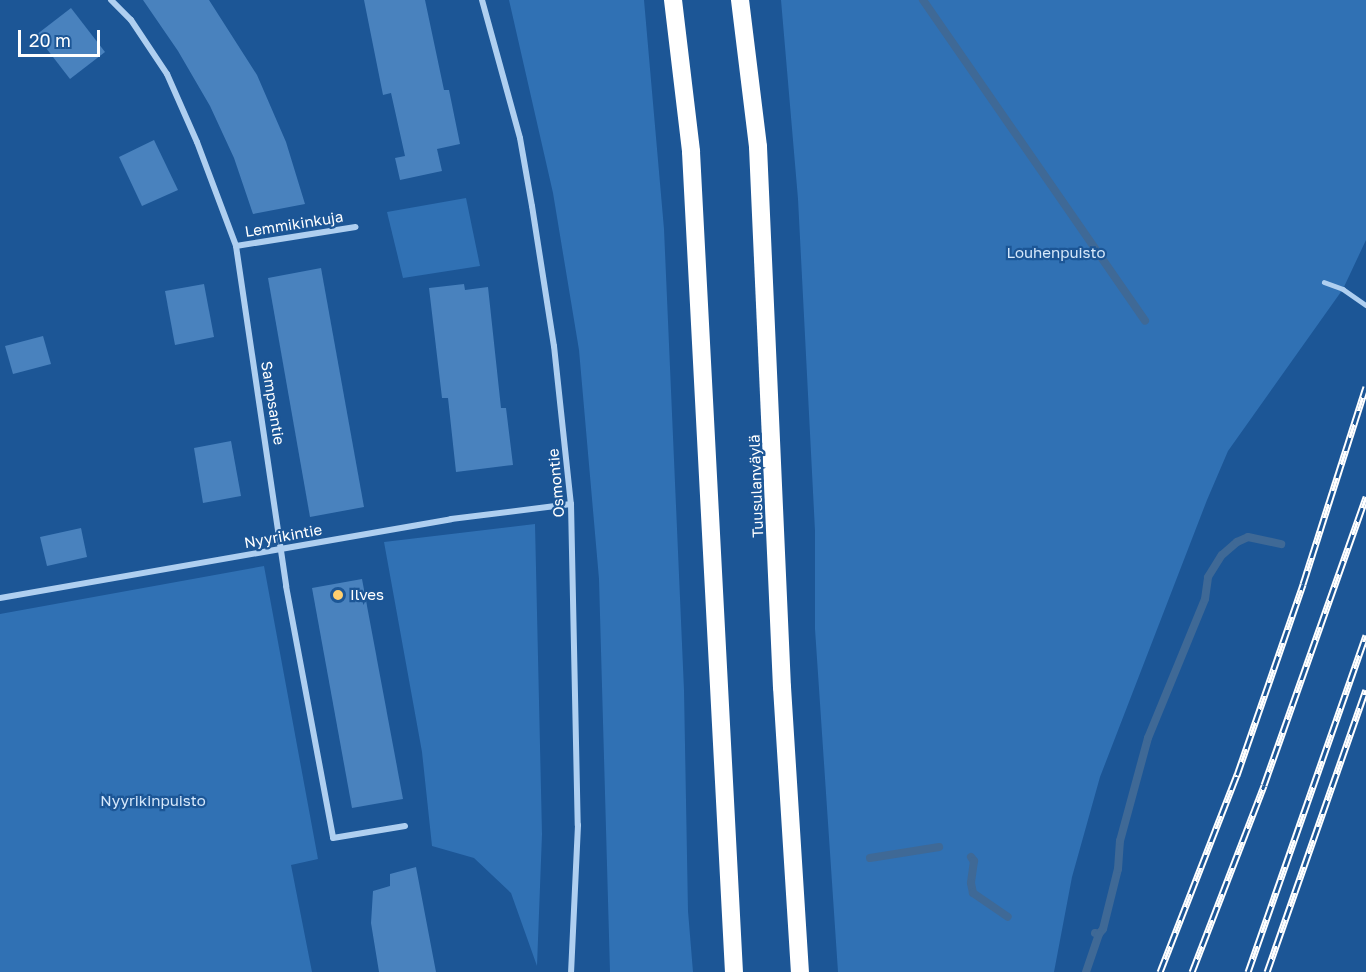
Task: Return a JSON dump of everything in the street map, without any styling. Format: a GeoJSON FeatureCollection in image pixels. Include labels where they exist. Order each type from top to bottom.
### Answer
{"type":"FeatureCollection","features":[{"type":"Feature","properties":{"kind":"highway"},"geometry":{"type":"LineString","coordinates":[[673,0],[691,152],[734,972]]}},
{"type":"Feature","properties":{"kind":"highway","name":"Tuusulanväylä"},"geometry":{"type":"LineString","coordinates":[[740,0],[758,147],[782,687],[800,972]]}},
{"type":"Feature","properties":{"kind":"street","name":"Sampsantie"},"geometry":{"type":"LineString","coordinates":[[111,0],[131,20],[166,74],[197,142],[236,246],[281,548],[333,838],[405,826]]}},
{"type":"Feature","properties":{"kind":"street","name":"Osmontie"},"geometry":{"type":"LineString","coordinates":[[482,0],[520,138],[554,346],[571,504],[578,825],[571,972]]}},
{"type":"Feature","properties":{"kind":"street","name":"Lemmikinkuja"},"geometry":{"type":"LineString","coordinates":[[236,246],[356,227]]}},
{"type":"Feature","properties":{"kind":"street","name":"Nyyrikintie"},"geometry":{"type":"LineString","coordinates":[[0,598],[463,517],[571,504]]}},
{"type":"Feature","properties":{"kind":"lane"},"geometry":{"type":"LineString","coordinates":[[1324,282],[1343,289],[1366,305]]}},
{"type":"Feature","properties":{"kind":"green space"},"geometry":{"type":"Polygon","coordinates":[[[509,0],[644,0],[664,229],[684,690],[688,911],[693,972],[610,972],[599,579],[579,350],[553,193],[509,0]]]}},
{"type":"Feature","properties":{"kind":"green space","name":"Louhenpuisto"},"geometry":{"type":"Polygon","coordinates":[[[781,0],[1366,0],[1366,240],[1343,289],[1228,451],[1207,500],[1100,777],[1072,877],[1054,972],[838,972],[815,629],[815,531],[798,199],[781,0]]]}},
{"type":"Feature","properties":{"kind":"green space"},"geometry":{"type":"Polygon","coordinates":[[[466,198],[480,266],[403,278],[387,212],[466,198]]]}},
{"type":"Feature","properties":{"kind":"green space"},"geometry":{"type":"Polygon","coordinates":[[[535,524],[542,834],[537,966],[511,893],[474,858],[432,846],[422,752],[384,542],[535,524]]]}},
{"type":"Feature","properties":{"kind":"green space","name":"Nyyrikinpuisto"},"geometry":{"type":"Polygon","coordinates":[[[264,566],[318,859],[291,865],[312,972],[0,972],[0,614],[264,566]]]}},
{"type":"Feature","properties":{"kind":"building"},"geometry":{"type":"Polygon","coordinates":[[[143,0],[209,0],[257,75],[286,142],[305,204],[253,214],[234,158],[210,106],[178,51],[143,0]]]}},
{"type":"Feature","properties":{"kind":"building"},"geometry":{"type":"Polygon","coordinates":[[[364,0],[425,0],[444,90],[449,90],[460,144],[437,149],[442,171],[400,180],[395,158],[405,156],[391,93],[383,95],[364,0]]]}},
{"type":"Feature","properties":{"kind":"building"},"geometry":{"type":"Polygon","coordinates":[[[71,8],[105,52],[70,79],[36,35],[71,8]]]}},
{"type":"Feature","properties":{"kind":"building"},"geometry":{"type":"Polygon","coordinates":[[[154,140],[178,190],[142,206],[119,157],[154,140]]]}},
{"type":"Feature","properties":{"kind":"building"},"geometry":{"type":"Polygon","coordinates":[[[321,268],[364,507],[310,517],[268,278],[321,268]]]}},
{"type":"Feature","properties":{"kind":"building"},"geometry":{"type":"Polygon","coordinates":[[[204,284],[214,337],[175,345],[165,291],[204,284]]]}},
{"type":"Feature","properties":{"kind":"building"},"geometry":{"type":"Polygon","coordinates":[[[464,284],[465,290],[488,287],[501,408],[506,408],[513,465],[456,472],[448,398],[442,398],[429,288],[464,284]]]}},
{"type":"Feature","properties":{"kind":"building"},"geometry":{"type":"Polygon","coordinates":[[[43,336],[51,364],[13,374],[5,346],[43,336]]]}},
{"type":"Feature","properties":{"kind":"building"},"geometry":{"type":"Polygon","coordinates":[[[231,441],[241,496],[203,503],[194,448],[231,441]]]}},
{"type":"Feature","properties":{"kind":"building"},"geometry":{"type":"Polygon","coordinates":[[[81,528],[87,557],[47,566],[40,537],[81,528]]]}},
{"type":"Feature","properties":{"kind":"building"},"geometry":{"type":"Polygon","coordinates":[[[362,579],[403,799],[352,808],[312,588],[362,579]]]}},
{"type":"Feature","properties":{"kind":"building"},"geometry":{"type":"Polygon","coordinates":[[[416,867],[436,972],[379,972],[371,923],[373,891],[390,886],[390,874],[416,867]]]}},
{"type":"Feature","properties":{"kind":"waterway"},"geometry":{"type":"LineString","coordinates":[[923,0],[1145,321]]}},
{"type":"Feature","properties":{"kind":"waterway"},"geometry":{"type":"LineString","coordinates":[[1095,933],[1099,934],[1103,929],[1118,869],[1120,841],[1148,738],[1205,599],[1208,577],[1222,555],[1237,542],[1248,537],[1281,544]]}},
{"type":"Feature","properties":{"kind":"waterway"},"geometry":{"type":"LineString","coordinates":[[870,858],[939,847]]}},
{"type":"Feature","properties":{"kind":"waterway"},"geometry":{"type":"LineString","coordinates":[[971,857],[974,861],[971,883],[973,893],[1008,917]]}},
{"type":"Feature","properties":{"kind":"waterway"},"geometry":{"type":"LineString","coordinates":[[1086,972],[1099,934]]}},
{"type":"Feature","properties":{"kind":"railway"},"geometry":{"type":"LineString","coordinates":[[1160,972],[1237,775],[1303,584],[1366,387]]}},
{"type":"Feature","properties":{"kind":"railway"},"geometry":{"type":"LineString","coordinates":[[1192,972],[1264,785],[1366,497]]}},
{"type":"Feature","properties":{"kind":"railway"},"geometry":{"type":"LineString","coordinates":[[1248,972],[1366,635]]}},
{"type":"Feature","properties":{"kind":"railway"},"geometry":{"type":"LineString","coordinates":[[1267,972],[1366,690]]}},
{"type":"Feature","properties":{"kind":"place","name":"Ilves"},"geometry":{"type":"Point","coordinates":[338,595]}}]}
